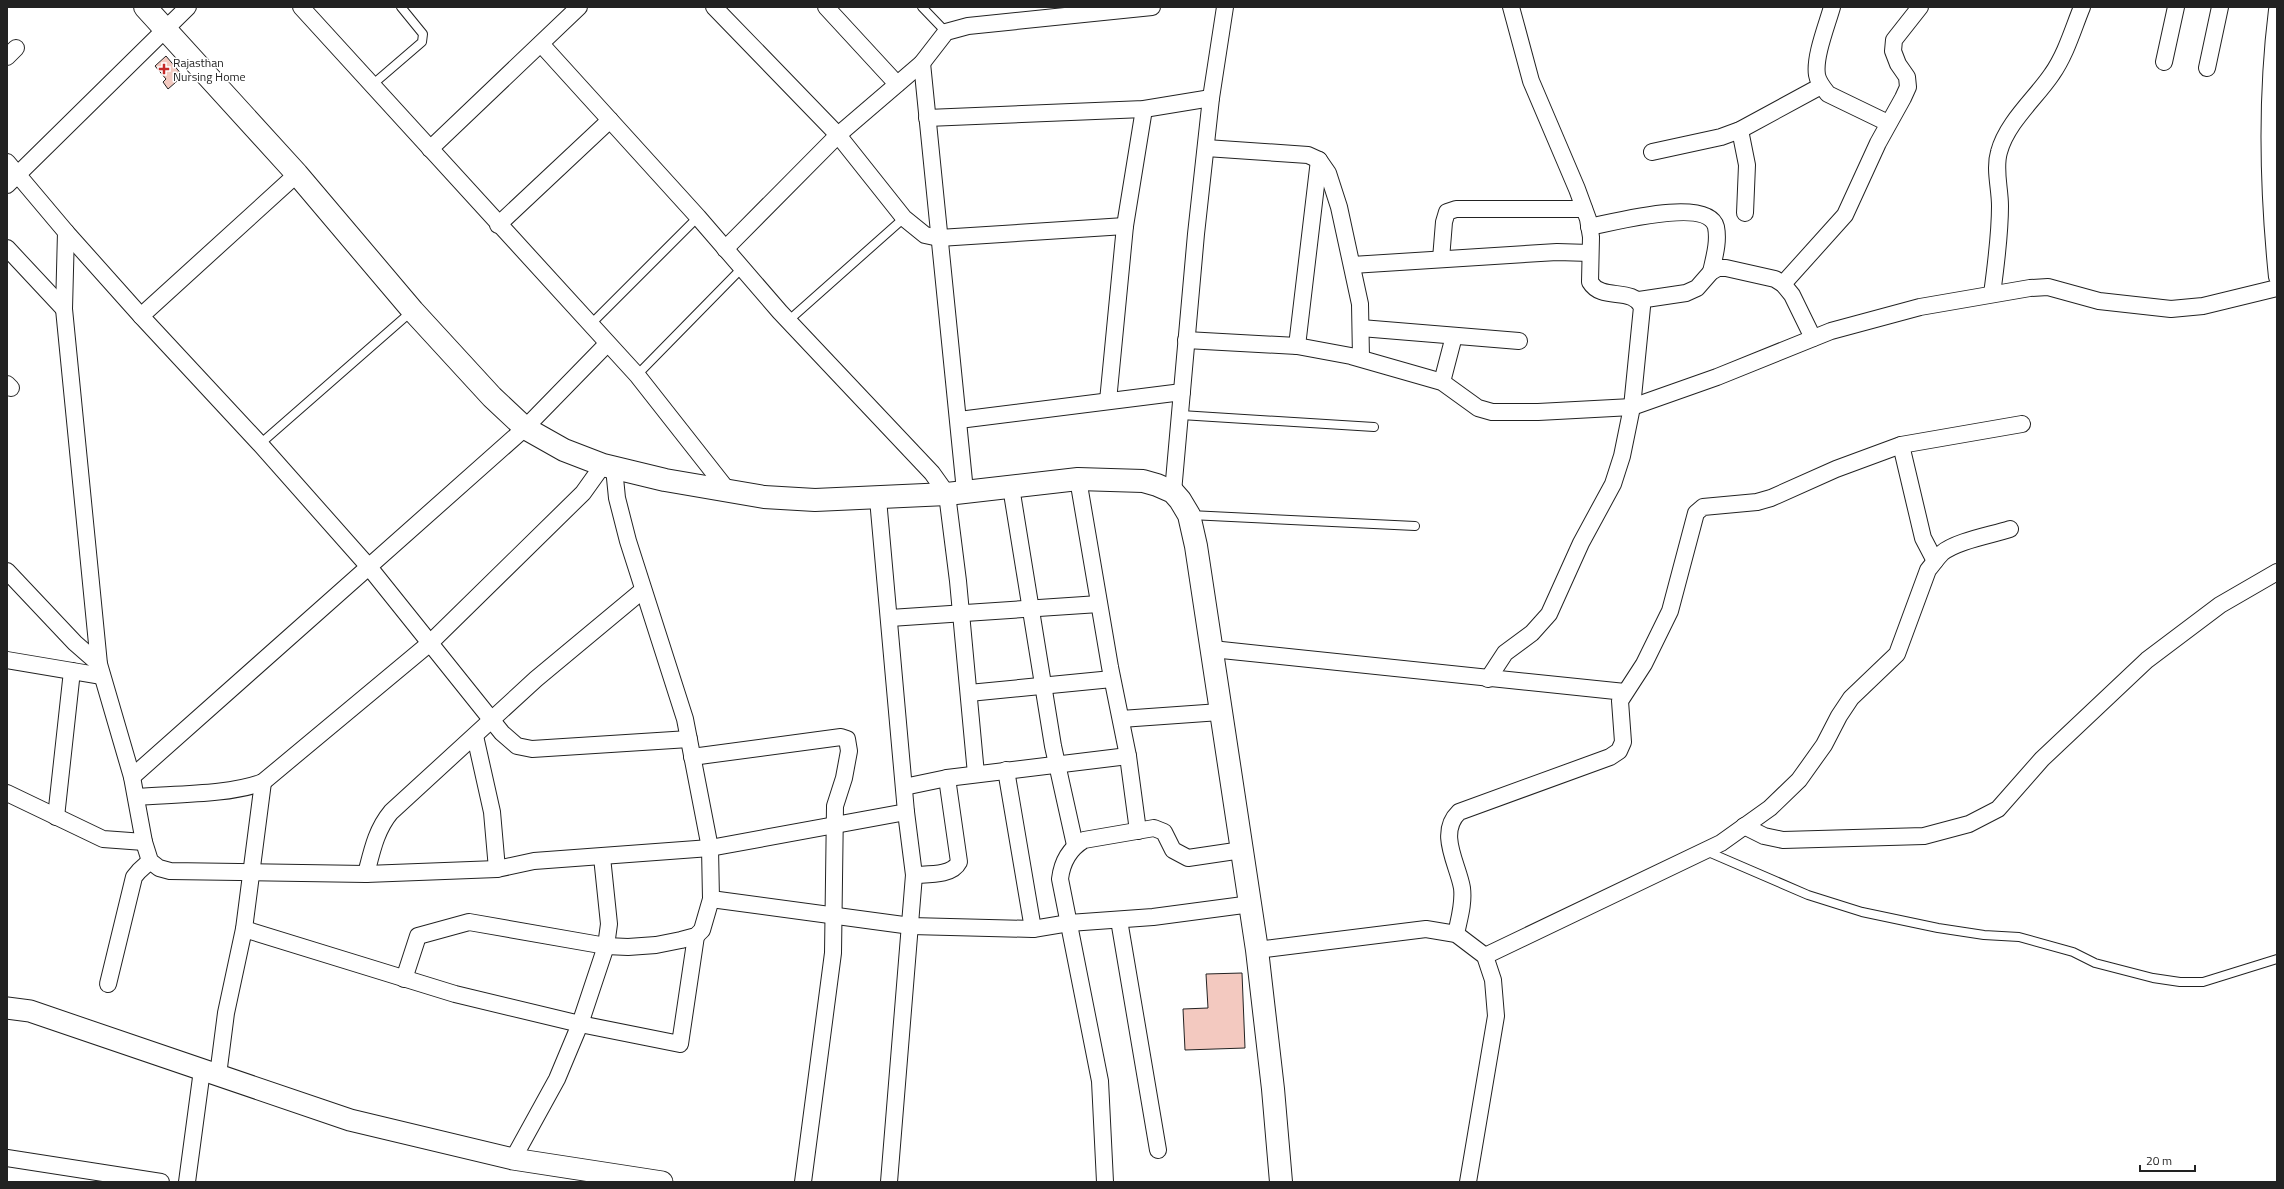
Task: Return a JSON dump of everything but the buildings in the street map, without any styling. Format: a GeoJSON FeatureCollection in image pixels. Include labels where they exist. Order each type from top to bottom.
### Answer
{"type":"FeatureCollection","features":[{"type":"Feature","properties":{"kind":"main road"},"geometry":{"type":"LineString","coordinates":[[145,7],[297,174],[413,311],[492,397],[525,428],[564,450],[608,467],[665,480],[764,497],[815,500],[878,499],[956,493],[1078,480],[1143,481],[1157,484],[1173,492],[1189,515],[1196,546],[1220,712],[1251,904],[1273,1089],[1281,1182]]}},
{"type":"Feature","properties":{"kind":"street"},"geometry":{"type":"LineString","coordinates":[[13,180],[165,28],[188,7]]}},
{"type":"Feature","properties":{"kind":"street"},"geometry":{"type":"LineString","coordinates":[[301,7],[607,344],[637,375],[729,492]]}},
{"type":"Feature","properties":{"kind":"street"},"geometry":{"type":"LineString","coordinates":[[430,149],[579,7]]}},
{"type":"Feature","properties":{"kind":"street"},"geometry":{"type":"LineString","coordinates":[[714,7],[838,135],[904,218],[925,235],[939,238],[1125,226]]}},
{"type":"Feature","properties":{"kind":"street"},"geometry":{"type":"LineString","coordinates":[[826,7],[897,84]]}},
{"type":"Feature","properties":{"kind":"street"},"geometry":{"type":"LineString","coordinates":[[725,250],[838,135],[922,63],[946,32],[968,26],[1152,7]]}},
{"type":"Feature","properties":{"kind":"street"},"geometry":{"type":"LineString","coordinates":[[1173,492],[1186,340],[1211,98],[1225,7]]}},
{"type":"Feature","properties":{"kind":"street"},"geometry":{"type":"LineString","coordinates":[[1511,7],[1531,81],[1584,209],[1589,227],[1589,274],[1593,287],[1600,292],[1631,296],[1639,300],[1686,293],[1697,288],[1711,272],[1718,268],[1726,268],[1775,279],[1784,284],[1792,295],[1813,338]]}},
{"type":"Feature","properties":{"kind":"street"},"geometry":{"type":"LineString","coordinates":[[1832,7],[1818,61],[1817,76],[1828,94],[1888,123]]}},
{"type":"Feature","properties":{"kind":"street"},"geometry":{"type":"LineString","coordinates":[[1784,284],[1845,215],[1888,123],[1908,87],[1907,77],[1898,64],[1894,51],[1894,40],[1920,7]]}},
{"type":"Feature","properties":{"kind":"street"},"geometry":{"type":"LineString","coordinates":[[1992,294],[1999,245],[2000,205],[1997,169],[1999,151],[2015,122],[2053,74],[2067,46],[2082,7]]}},
{"type":"Feature","properties":{"kind":"street"},"geometry":{"type":"LineString","coordinates":[[2164,62],[2176,7]]}},
{"type":"Feature","properties":{"kind":"street"},"geometry":{"type":"LineString","coordinates":[[2207,68],[2220,7]]}},
{"type":"Feature","properties":{"kind":"street"},"geometry":{"type":"LineString","coordinates":[[2277,10],[2271,101],[2270,172],[2270,212],[2277,277]]}},
{"type":"Feature","properties":{"kind":"street"},"geometry":{"type":"LineString","coordinates":[[541,44],[698,217],[741,269],[788,321],[932,473],[956,493]]}},
{"type":"Feature","properties":{"kind":"street"},"geometry":{"type":"LineString","coordinates":[[922,63],[959,420],[956,493],[959,615],[969,693],[976,774]]}},
{"type":"Feature","properties":{"kind":"street"},"geometry":{"type":"LineString","coordinates":[[1652,152],[1721,137],[1740,130],[1822,86]]}},
{"type":"Feature","properties":{"kind":"street"},"geometry":{"type":"LineString","coordinates":[[927,118],[1144,109],[1211,98]]}},
{"type":"Feature","properties":{"kind":"street"},"geometry":{"type":"LineString","coordinates":[[1108,401],[1125,226],[1144,109]]}},
{"type":"Feature","properties":{"kind":"street"},"geometry":{"type":"LineString","coordinates":[[498,224],[610,120]]}},
{"type":"Feature","properties":{"kind":"street"},"geometry":{"type":"LineString","coordinates":[[1740,130],[1747,165],[1745,213]]}},
{"type":"Feature","properties":{"kind":"street"},"geometry":{"type":"LineString","coordinates":[[1206,148],[1308,155],[1319,160],[1328,173],[1334,190],[1352,265],[1360,304],[1361,358]]}},
{"type":"Feature","properties":{"kind":"street"},"geometry":{"type":"LineString","coordinates":[[1297,346],[1309,228],[1319,160]]}},
{"type":"Feature","properties":{"kind":"street"},"geometry":{"type":"LineString","coordinates":[[7,162],[13,180],[66,232],[141,316],[260,444],[369,567],[491,721],[517,746],[532,749],[688,739]]}},
{"type":"Feature","properties":{"kind":"street"},"geometry":{"type":"LineString","coordinates":[[141,316],[297,174]]}},
{"type":"Feature","properties":{"kind":"street"},"geometry":{"type":"LineString","coordinates":[[1441,259],[1444,222],[1447,212],[1456,209],[1584,209]]}},
{"type":"Feature","properties":{"kind":"street"},"geometry":{"type":"LineString","coordinates":[[1589,227],[1665,213],[1700,213],[1711,219],[1716,226],[1717,242],[1711,272]]}},
{"type":"Feature","properties":{"kind":"street"},"geometry":{"type":"LineString","coordinates":[[66,232],[64,309],[101,670],[132,777],[144,842],[150,861],[159,868],[170,871],[250,874],[366,874],[497,869],[534,861],[710,848],[906,812]]}},
{"type":"Feature","properties":{"kind":"street"},"geometry":{"type":"LineString","coordinates":[[7,248],[64,309]]}},
{"type":"Feature","properties":{"kind":"street"},"geometry":{"type":"LineString","coordinates":[[1352,265],[1557,252],[1590,253]]}},
{"type":"Feature","properties":{"kind":"street"},"geometry":{"type":"LineString","coordinates":[[1186,340],[1297,346],[1361,358],[1442,382],[1478,408],[1492,412],[1538,412],[1632,407],[1717,377],[1813,338],[1886,315],[1992,294],[2030,288],[2048,287],[2100,301],[2171,309],[2203,306],[2277,288]]}},
{"type":"Feature","properties":{"kind":"street"},"geometry":{"type":"LineString","coordinates":[[1488,679],[1505,653],[1532,633],[1549,614],[1581,543],[1613,484],[1622,456],[1632,407],[1642,307],[1639,300]]}},
{"type":"Feature","properties":{"kind":"street"},"geometry":{"type":"LineString","coordinates":[[1361,328],[1519,341]]}},
{"type":"Feature","properties":{"kind":"street"},"geometry":{"type":"LineString","coordinates":[[1442,382],[1454,336]]}},
{"type":"Feature","properties":{"kind":"street"},"geometry":{"type":"LineString","coordinates":[[132,777],[525,428],[607,344]]}},
{"type":"Feature","properties":{"kind":"street"},"geometry":{"type":"LineString","coordinates":[[959,420],[1182,392]]}},
{"type":"Feature","properties":{"kind":"street"},"geometry":{"type":"LineString","coordinates":[[1456,934],[1463,902],[1462,888],[1451,854],[1449,831],[1451,820],[1459,812],[1610,757],[1620,751],[1623,742],[1620,701],[1644,664],[1670,611],[1696,513],[1703,507],[1757,502],[1771,498],[1836,469],[1901,445],[2022,424]]}},
{"type":"Feature","properties":{"kind":"street"},"geometry":{"type":"LineString","coordinates":[[1901,445],[1923,538],[1934,561]]}},
{"type":"Feature","properties":{"kind":"street"},"geometry":{"type":"LineString","coordinates":[[404,979],[418,936],[469,922],[606,946],[656,946],[696,936],[702,930],[710,899],[710,848],[685,719],[644,590],[608,467]]}},
{"type":"Feature","properties":{"kind":"street"},"geometry":{"type":"LineString","coordinates":[[136,797],[251,787],[263,782],[430,644],[608,467]]}},
{"type":"Feature","properties":{"kind":"street"},"geometry":{"type":"LineString","coordinates":[[1078,480],[1112,679],[1128,756],[1138,831]]}},
{"type":"Feature","properties":{"kind":"street"},"geometry":{"type":"LineString","coordinates":[[1011,487],[1057,763],[1075,845]]}},
{"type":"Feature","properties":{"kind":"street"},"geometry":{"type":"LineString","coordinates":[[878,499],[890,618],[906,812],[914,875],[911,926],[888,1182]]}},
{"type":"Feature","properties":{"kind":"street"},"geometry":{"type":"LineString","coordinates":[[1485,956],[1721,843],[1770,808],[1799,780],[1824,745],[1839,716],[1851,698],[1897,654],[1928,570],[1934,561],[1943,552],[1954,546],[2010,529]]}},
{"type":"Feature","properties":{"kind":"street"},"geometry":{"type":"LineString","coordinates":[[7,571],[101,670]]}},
{"type":"Feature","properties":{"kind":"street"},"geometry":{"type":"LineString","coordinates":[[1744,826],[1764,836],[1783,840],[1924,836],[1969,824],[1998,809],[2042,759],[2147,660],[2220,605],[2277,572]]}},
{"type":"Feature","properties":{"kind":"street"},"geometry":{"type":"LineString","coordinates":[[366,874],[375,838],[382,823],[391,812],[536,679],[644,590]]}},
{"type":"Feature","properties":{"kind":"street"},"geometry":{"type":"LineString","coordinates":[[890,618],[959,615],[1099,604]]}},
{"type":"Feature","properties":{"kind":"street"},"geometry":{"type":"LineString","coordinates":[[1212,649],[1488,679],[1625,692]]}},
{"type":"Feature","properties":{"kind":"street"},"geometry":{"type":"LineString","coordinates":[[7,660],[72,671],[101,670]]}},
{"type":"Feature","properties":{"kind":"street"},"geometry":{"type":"LineString","coordinates":[[56,816],[72,671]]}},
{"type":"Feature","properties":{"kind":"street"},"geometry":{"type":"LineString","coordinates":[[969,693],[1112,679]]}},
{"type":"Feature","properties":{"kind":"street"},"geometry":{"type":"LineString","coordinates":[[1121,720],[1220,712]]}},
{"type":"Feature","properties":{"kind":"street"},"geometry":{"type":"LineString","coordinates":[[475,736],[492,812],[497,869]]}},
{"type":"Feature","properties":{"kind":"street"},"geometry":{"type":"LineString","coordinates":[[692,757],[841,737],[847,739],[849,751],[844,778],[835,806],[835,916],[833,953],[803,1182]]}},
{"type":"Feature","properties":{"kind":"street"},"geometry":{"type":"LineString","coordinates":[[904,787],[947,778],[1057,763],[1128,756]]}},
{"type":"Feature","properties":{"kind":"street"},"geometry":{"type":"LineString","coordinates":[[1006,770],[1033,929]]}},
{"type":"Feature","properties":{"kind":"street"},"geometry":{"type":"LineString","coordinates":[[914,875],[950,871],[956,868],[959,862],[947,778]]}},
{"type":"Feature","properties":{"kind":"street"},"geometry":{"type":"LineString","coordinates":[[187,1182],[210,1073],[226,1013],[244,929],[263,782]]}},
{"type":"Feature","properties":{"kind":"street"},"geometry":{"type":"LineString","coordinates":[[7,793],[103,839],[144,842]]}},
{"type":"Feature","properties":{"kind":"street"},"geometry":{"type":"LineString","coordinates":[[1105,1182],[1100,1081],[1060,879],[1062,866],[1075,845],[1084,840],[1154,828],[1164,832],[1173,850],[1188,858],[1242,850]]}},
{"type":"Feature","properties":{"kind":"street"},"geometry":{"type":"LineString","coordinates":[[513,1159],[557,1078],[580,1024],[606,946],[609,924],[602,857]]}},
{"type":"Feature","properties":{"kind":"street"},"geometry":{"type":"LineString","coordinates":[[108,984],[134,877],[150,861]]}},
{"type":"Feature","properties":{"kind":"street"},"geometry":{"type":"LineString","coordinates":[[710,899],[911,926],[1033,929],[1069,923],[1119,920],[1251,904]]}},
{"type":"Feature","properties":{"kind":"street"},"geometry":{"type":"LineString","coordinates":[[1119,920],[1158,1150]]}},
{"type":"Feature","properties":{"kind":"street"},"geometry":{"type":"LineString","coordinates":[[244,929],[455,994],[580,1024],[680,1044],[696,936]]}},
{"type":"Feature","properties":{"kind":"street"},"geometry":{"type":"LineString","coordinates":[[1257,950],[1426,929],[1456,934],[1485,956],[1493,980],[1496,1016],[1468,1182]]}},
{"type":"Feature","properties":{"kind":"street"},"geometry":{"type":"LineString","coordinates":[[7,1008],[30,1011],[350,1120],[576,1175],[662,1182]]}},
{"type":"Feature","properties":{"kind":"street"},"geometry":{"type":"LineString","coordinates":[[7,1158],[161,1182]]}},
{"type":"Feature","properties":{"kind":"lane"},"geometry":{"type":"LineString","coordinates":[[372,85],[422,42],[423,34],[401,7]]}},
{"type":"Feature","properties":{"kind":"lane"},"geometry":{"type":"LineString","coordinates":[[922,7],[946,32]]}},
{"type":"Feature","properties":{"kind":"lane"},"geometry":{"type":"LineString","coordinates":[[590,325],[698,217]]}},
{"type":"Feature","properties":{"kind":"lane"},"geometry":{"type":"LineString","coordinates":[[788,321],[904,218]]}},
{"type":"Feature","properties":{"kind":"lane"},"geometry":{"type":"LineString","coordinates":[[637,375],[741,269]]}},
{"type":"Feature","properties":{"kind":"lane"},"geometry":{"type":"LineString","coordinates":[[260,444],[413,311]]}},
{"type":"Feature","properties":{"kind":"lane"},"geometry":{"type":"LineString","coordinates":[[1180,415],[1374,427]]}},
{"type":"Feature","properties":{"kind":"lane"},"geometry":{"type":"LineString","coordinates":[[1189,515],[1415,526]]}},
{"type":"Feature","properties":{"kind":"lane"},"geometry":{"type":"LineString","coordinates":[[1705,850],[1808,896],[1862,912],[1953,930],[2019,937],[2073,952],[2095,963],[2153,978],[2180,982],[2203,982],[2277,959]]}},
{"type":"Feature","properties":{"kind":"place","name":"Rajasthan Nursing Home"},"geometry":{"type":"Point","coordinates":[164,69]}}]}
